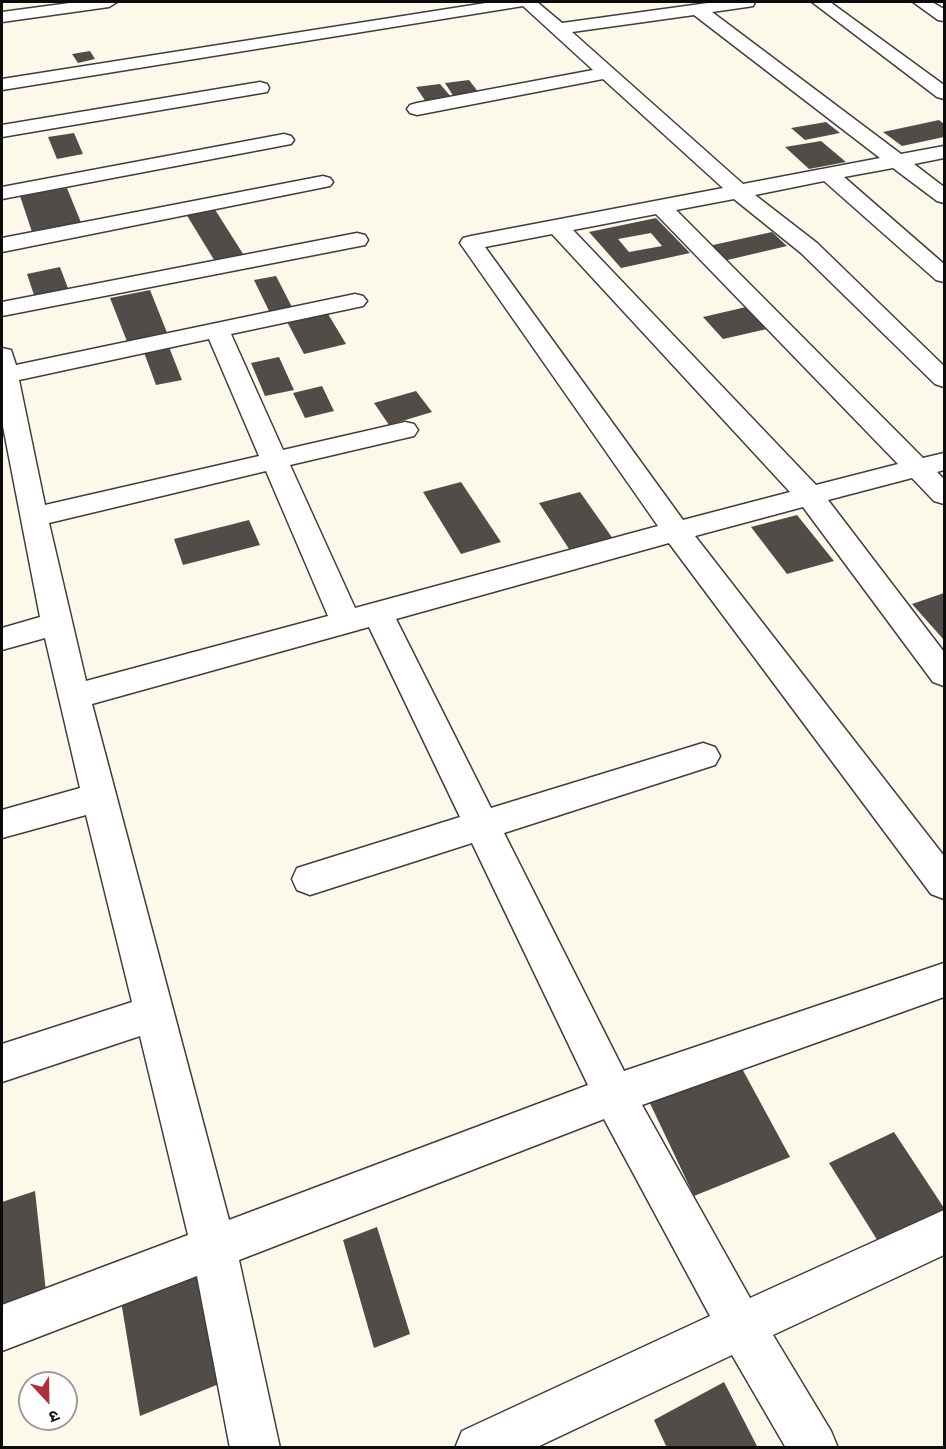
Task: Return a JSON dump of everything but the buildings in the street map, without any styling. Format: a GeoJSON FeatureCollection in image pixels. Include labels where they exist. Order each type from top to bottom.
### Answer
{"type":"FeatureCollection","features":[{"type":"Feature","properties":{"kind":"street"},"geometry":{"type":"LineString","coordinates":[[2,17],[109,2]]}},
{"type":"Feature","properties":{"kind":"street"},"geometry":{"type":"LineString","coordinates":[[2,84],[521,2]]}},
{"type":"Feature","properties":{"kind":"street"},"geometry":{"type":"LineString","coordinates":[[528,2],[738,192],[808,248],[945,380]]}},
{"type":"Feature","properties":{"kind":"street"},"geometry":{"type":"LineString","coordinates":[[558,28],[667,7],[697,9],[747,2]]}},
{"type":"Feature","properties":{"kind":"street"},"geometry":{"type":"LineString","coordinates":[[820,2],[945,93]]}},
{"type":"Feature","properties":{"kind":"street"},"geometry":{"type":"LineString","coordinates":[[921,2],[945,16]]}},
{"type":"Feature","properties":{"kind":"street"},"geometry":{"type":"LineString","coordinates":[[697,9],[945,197]]}},
{"type":"Feature","properties":{"kind":"street"},"geometry":{"type":"LineString","coordinates":[[417,109],[607,73]]}},
{"type":"Feature","properties":{"kind":"street"},"geometry":{"type":"LineString","coordinates":[[2,131],[260,88]]}},
{"type":"Feature","properties":{"kind":"street"},"geometry":{"type":"LineString","coordinates":[[2,193],[284,140]]}},
{"type":"Feature","properties":{"kind":"street"},"geometry":{"type":"LineString","coordinates":[[945,152],[471,243],[676,531],[945,883]]}},
{"type":"Feature","properties":{"kind":"street"},"geometry":{"type":"LineString","coordinates":[[828,174],[945,275]]}},
{"type":"Feature","properties":{"kind":"street"},"geometry":{"type":"LineString","coordinates":[[2,245],[323,182]]}},
{"type":"Feature","properties":{"kind":"street"},"geometry":{"type":"LineString","coordinates":[[660,206],[931,464],[945,495]]}},
{"type":"Feature","properties":{"kind":"street"},"geometry":{"type":"LineString","coordinates":[[557,226],[810,496],[945,674]]}},
{"type":"Feature","properties":{"kind":"street"},"geometry":{"type":"LineString","coordinates":[[2,309],[357,240]]}},
{"type":"Feature","properties":{"kind":"street"},"geometry":{"type":"LineString","coordinates":[[255,1448],[214,1248],[74,697],[8,417],[4,365],[217,330],[355,301]]}},
{"type":"Feature","properties":{"kind":"street"},"geometry":{"type":"LineString","coordinates":[[217,330],[275,460],[362,618],[483,827],[614,1095],[740,1325],[814,1448]]}},
{"type":"Feature","properties":{"kind":"street"},"geometry":{"type":"LineString","coordinates":[[33,517],[405,430]]}},
{"type":"Feature","properties":{"kind":"street"},"geometry":{"type":"LineString","coordinates":[[74,697],[676,531],[931,464]]}},
{"type":"Feature","properties":{"kind":"street"},"geometry":{"type":"LineString","coordinates":[[2,639],[58,623]]}},
{"type":"Feature","properties":{"kind":"street"},"geometry":{"type":"LineString","coordinates":[[310,879],[483,827],[703,756]]}},
{"type":"Feature","properties":{"kind":"street"},"geometry":{"type":"LineString","coordinates":[[2,824],[99,796]]}},
{"type":"Feature","properties":{"kind":"street"},"geometry":{"type":"LineString","coordinates":[[2,1328],[614,1095],[945,980]]}},
{"type":"Feature","properties":{"kind":"street"},"geometry":{"type":"LineString","coordinates":[[2,1063],[154,1013]]}},
{"type":"Feature","properties":{"kind":"street"},"geometry":{"type":"LineString","coordinates":[[479,1448],[740,1325],[945,1232]]}}]}
